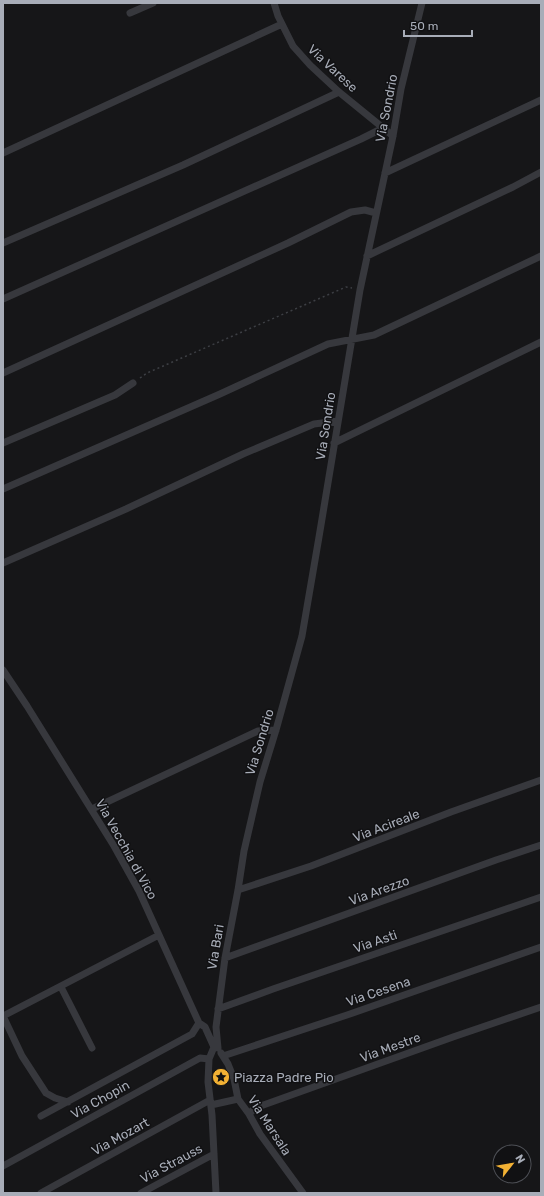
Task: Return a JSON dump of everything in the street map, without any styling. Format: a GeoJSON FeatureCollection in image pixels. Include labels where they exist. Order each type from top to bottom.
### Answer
{"type":"FeatureCollection","features":[{"type":"Feature","properties":{"kind":"street"},"geometry":{"type":"LineString","coordinates":[[130,13],[153,3]]}},
{"type":"Feature","properties":{"kind":"street","name":"Via Varese"},"geometry":{"type":"LineString","coordinates":[[274,3],[278,16],[293,46],[310,65],[339,92],[393,136]]}},
{"type":"Feature","properties":{"kind":"street","name":"Via Sondrio"},"geometry":{"type":"LineString","coordinates":[[244,851],[260,782],[302,636],[360,290],[393,136],[401,89],[422,3]]}},
{"type":"Feature","properties":{"kind":"street"},"geometry":{"type":"LineString","coordinates":[[3,153],[282,24]]}},
{"type":"Feature","properties":{"kind":"street"},"geometry":{"type":"LineString","coordinates":[[3,243],[183,165],[339,92]]}},
{"type":"Feature","properties":{"kind":"street"},"geometry":{"type":"LineString","coordinates":[[385,173],[541,100]]}},
{"type":"Feature","properties":{"kind":"street"},"geometry":{"type":"LineString","coordinates":[[3,299],[383,128]]}},
{"type":"Feature","properties":{"kind":"street"},"geometry":{"type":"LineString","coordinates":[[367,256],[513,187],[541,172]]}},
{"type":"Feature","properties":{"kind":"street"},"geometry":{"type":"LineString","coordinates":[[3,373],[288,243],[351,212],[365,210],[376,214]]}},
{"type":"Feature","properties":{"kind":"street"},"geometry":{"type":"LineString","coordinates":[[3,489],[220,394],[328,344],[374,335],[541,256]]}},
{"type":"Feature","properties":{"kind":"street"},"geometry":{"type":"LineString","coordinates":[[334,443],[541,342]]}},
{"type":"Feature","properties":{"kind":"street"},"geometry":{"type":"LineString","coordinates":[[3,443],[115,395],[134,383]]}},
{"type":"Feature","properties":{"kind":"street"},"geometry":{"type":"LineString","coordinates":[[3,563],[126,509],[243,454],[314,424],[338,421]]}},
{"type":"Feature","properties":{"kind":"street","name":"Via Vecchia di Vico"},"geometry":{"type":"LineString","coordinates":[[3,670],[92,809],[139,891],[199,1023],[205,1027],[216,1048]]}},
{"type":"Feature","properties":{"kind":"street"},"geometry":{"type":"LineString","coordinates":[[92,809],[258,731],[276,730]]}},
{"type":"Feature","properties":{"kind":"street","name":"Via Acireale"},"geometry":{"type":"LineString","coordinates":[[238,890],[311,866],[451,812],[541,780]]}},
{"type":"Feature","properties":{"kind":"street","name":"Via Arezzo"},"geometry":{"type":"LineString","coordinates":[[225,958],[541,845]]}},
{"type":"Feature","properties":{"kind":"street","name":"Via Bari"},"geometry":{"type":"LineString","coordinates":[[216,1193],[208,1082],[209,1059],[216,1048],[216,1027],[225,958],[244,851]]}},
{"type":"Feature","properties":{"kind":"street","name":"Via Asti"},"geometry":{"type":"LineString","coordinates":[[218,1009],[280,986],[541,897]]}},
{"type":"Feature","properties":{"kind":"street"},"geometry":{"type":"LineString","coordinates":[[68,1102],[55,1098],[46,1093],[22,1056],[3,1016],[159,935]]}},
{"type":"Feature","properties":{"kind":"street","name":"Via Cesena"},"geometry":{"type":"LineString","coordinates":[[223,1056],[347,1015],[541,947]]}},
{"type":"Feature","properties":{"kind":"street"},"geometry":{"type":"LineString","coordinates":[[61,987],[92,1048]]}},
{"type":"Feature","properties":{"kind":"street","name":"Via Mestre"},"geometry":{"type":"LineString","coordinates":[[249,1114],[255,1108],[541,1007]]}},
{"type":"Feature","properties":{"kind":"street"},"geometry":{"type":"LineString","coordinates":[[41,1116],[192,1034],[199,1023]]}},
{"type":"Feature","properties":{"kind":"street","name":"Via Marsala"},"geometry":{"type":"LineString","coordinates":[[216,1048],[228,1064],[234,1079],[238,1099],[249,1114],[260,1134],[302,1193]]}},
{"type":"Feature","properties":{"kind":"street","name":"Via Chopin"},"geometry":{"type":"LineString","coordinates":[[3,1166],[200,1058],[209,1059]]}},
{"type":"Feature","properties":{"kind":"street","name":"Via Mozart"},"geometry":{"type":"LineString","coordinates":[[41,1193],[210,1102],[238,1099]]}},
{"type":"Feature","properties":{"kind":"street","name":"Via Strauss"},"geometry":{"type":"LineString","coordinates":[[141,1193],[214,1154]]}},
{"type":"Feature","properties":{"kind":"path"},"geometry":{"type":"LineString","coordinates":[[134,383],[147,373],[346,287],[360,290]]}},
{"type":"Feature","properties":{"kind":"place","name":"Piazza Padre Pio"},"geometry":{"type":"Point","coordinates":[221,1077]}}]}
